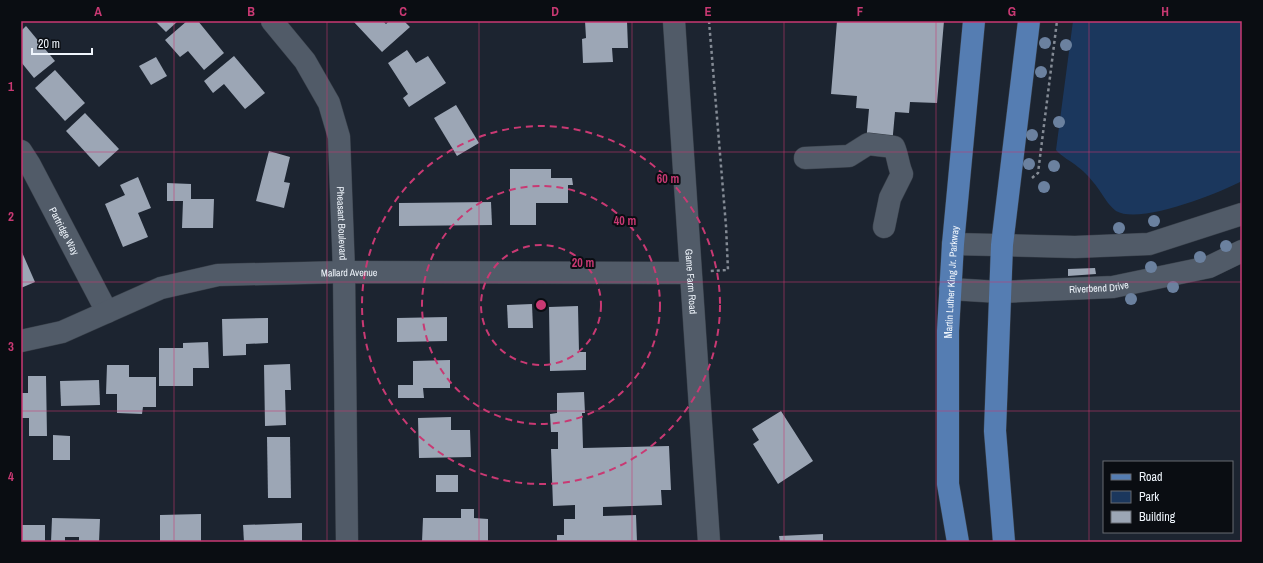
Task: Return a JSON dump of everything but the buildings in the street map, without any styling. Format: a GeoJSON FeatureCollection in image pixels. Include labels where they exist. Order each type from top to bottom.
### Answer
{"type":"FeatureCollection","features":[{"type":"Feature","properties":{"kind":"main road","name":"Martin Luther King Jr. Parkway"},"geometry":{"type":"LineString","coordinates":[[958,542],[948,484],[948,331],[953,244],[974,21]]}},
{"type":"Feature","properties":{"kind":"main road"},"geometry":{"type":"LineString","coordinates":[[1004,542],[995,431],[1002,245],[1029,21]]}},
{"type":"Feature","properties":{"kind":"street","name":"Pheasant Boulevard"},"geometry":{"type":"LineString","coordinates":[[272,21],[305,61],[329,103],[339,137],[344,272],[347,542]]}},
{"type":"Feature","properties":{"kind":"street","name":"Game Farm Road"},"geometry":{"type":"LineString","coordinates":[[674,21],[709,542]]}},
{"type":"Feature","properties":{"kind":"street"},"geometry":{"type":"LineString","coordinates":[[805,158],[849,156],[868,144],[894,147],[898,154],[899,168],[902,174],[890,198],[884,226]]}},
{"type":"Feature","properties":{"kind":"street","name":"Partridge Way"},"geometry":{"type":"LineString","coordinates":[[21,151],[30,165],[107,312]]}},
{"type":"Feature","properties":{"kind":"street"},"geometry":{"type":"LineString","coordinates":[[953,244],[1075,247],[1149,244],[1242,214]]}},
{"type":"Feature","properties":{"kind":"street","name":"Riverbend Drive"},"geometry":{"type":"LineString","coordinates":[[950,289],[1000,292],[1113,287],[1209,267],[1242,251]]}},
{"type":"Feature","properties":{"kind":"street","name":"Mallard Avenue"},"geometry":{"type":"LineString","coordinates":[[21,341],[62,332],[162,288],[218,275],[344,272],[690,273]]}},
{"type":"Feature","properties":{"kind":"path"},"geometry":{"type":"LineString","coordinates":[[690,273],[728,270],[726,226],[709,21]]}},
{"type":"Feature","properties":{"kind":"path"},"geometry":{"type":"LineString","coordinates":[[1028,182],[1038,173],[1057,21]]}},
{"type":"Feature","properties":{"kind":"green space"},"geometry":{"type":"Polygon","coordinates":[[[1073,21],[1242,21],[1242,181],[1216,193],[1160,211],[1143,214],[1127,214],[1113,209],[1086,174],[1056,150],[1073,21]]]}}]}
